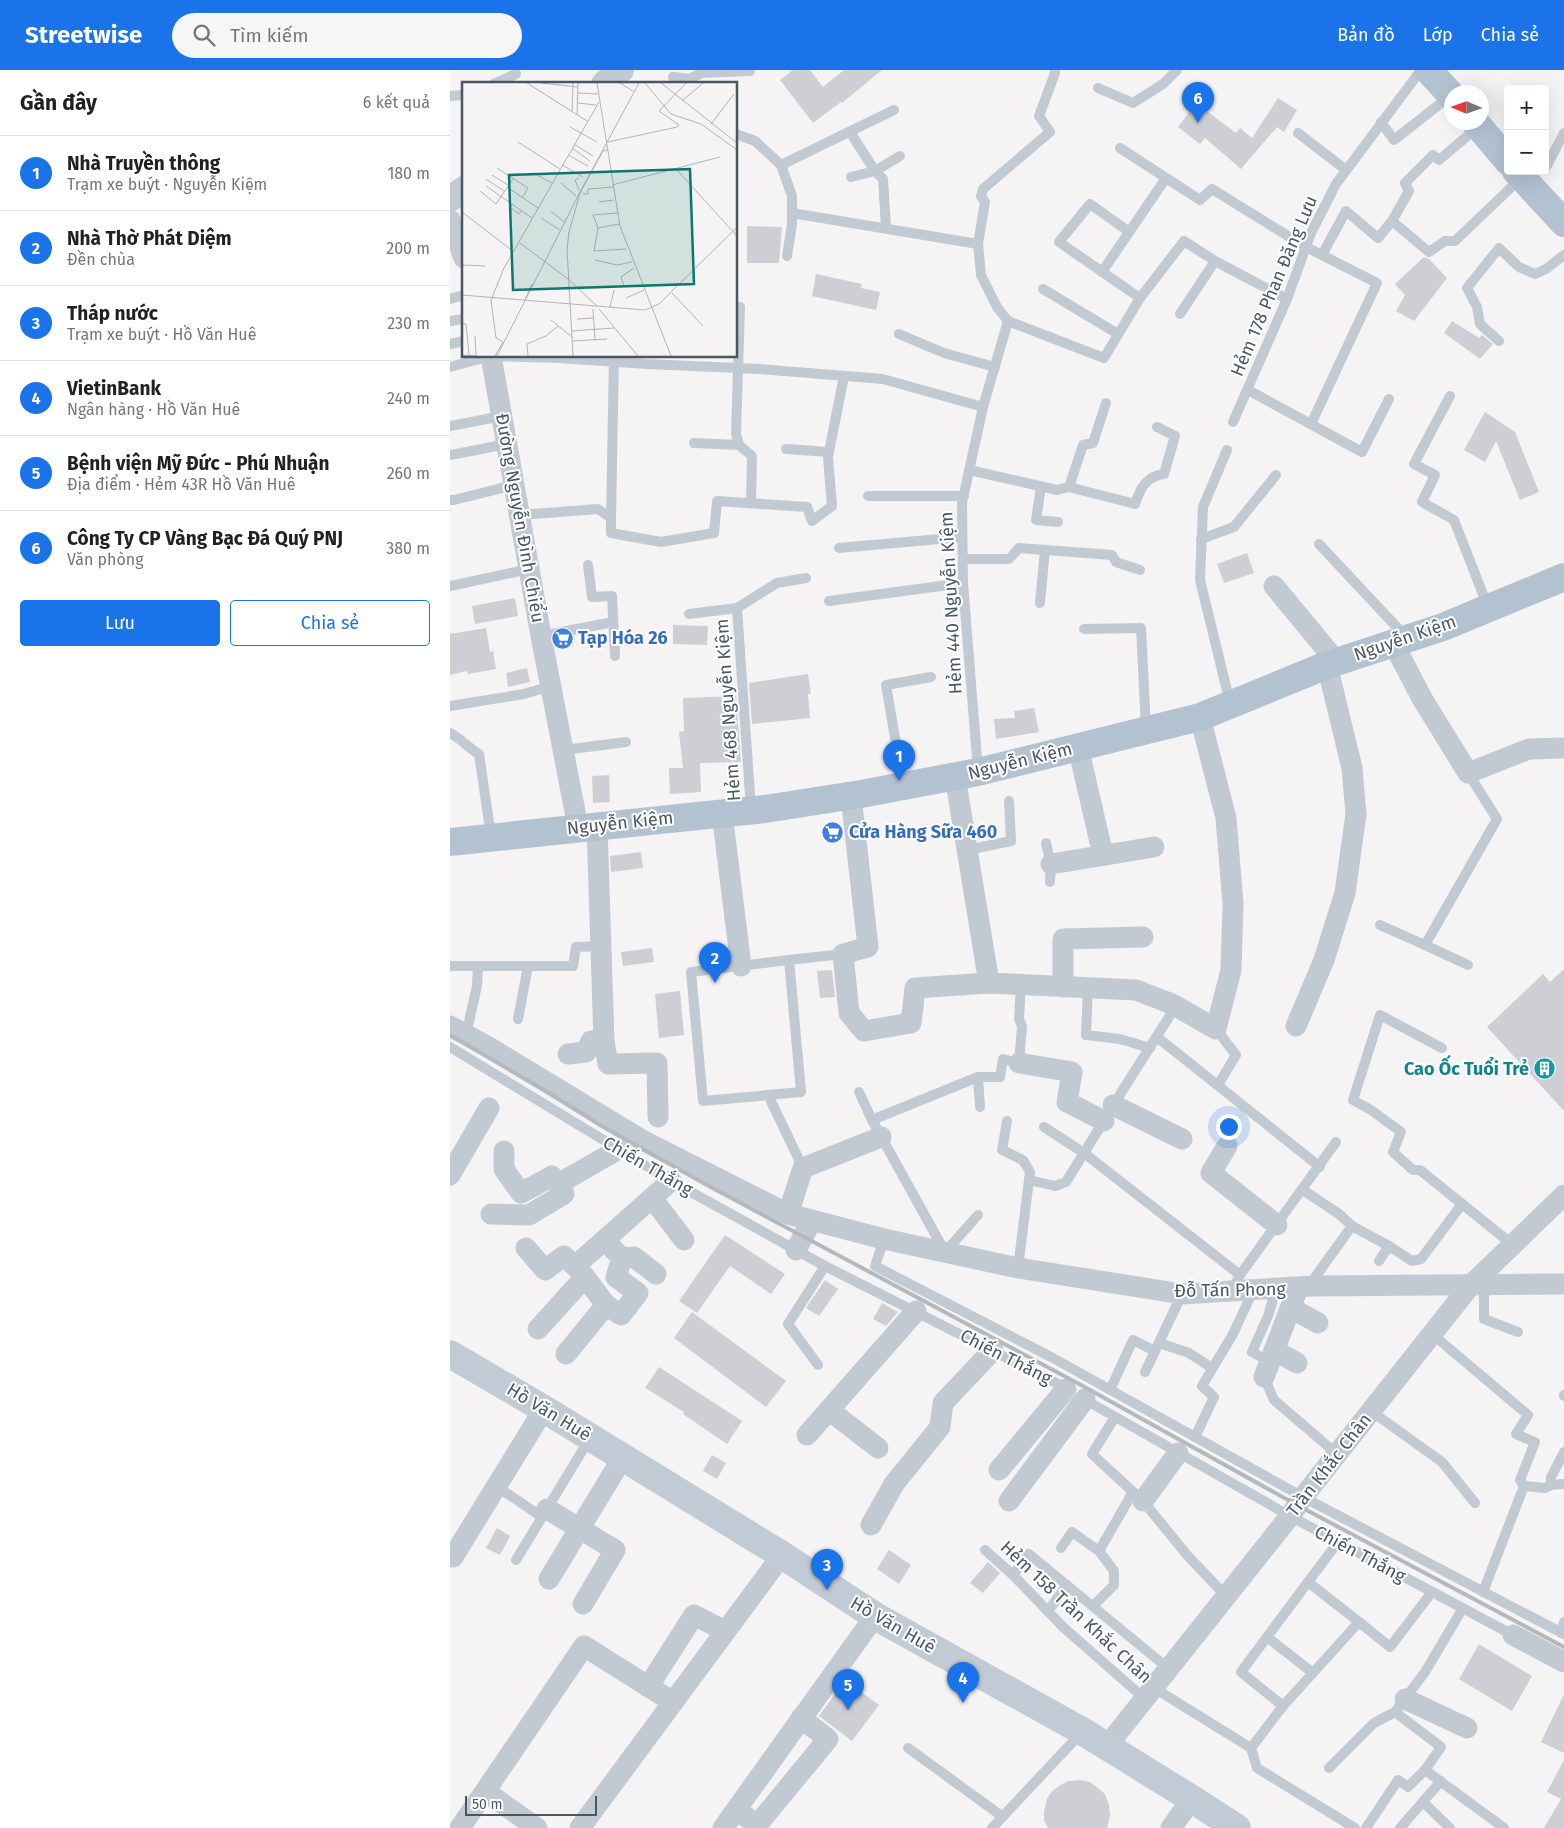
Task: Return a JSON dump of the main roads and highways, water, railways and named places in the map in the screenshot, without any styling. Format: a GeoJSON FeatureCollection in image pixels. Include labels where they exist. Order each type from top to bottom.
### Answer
{"type":"FeatureCollection","features":[{"type":"Feature","properties":{"kind":"main road"},"geometry":{"type":"LineString","coordinates":[[1428,70],[1444,88]]}},
{"type":"Feature","properties":{"kind":"main road"},"geometry":{"type":"LineString","coordinates":[[1448,70],[1462,85]]}},
{"type":"Feature","properties":{"kind":"main road"},"geometry":{"type":"LineString","coordinates":[[1489,126],[1504,135]]}},
{"type":"Feature","properties":{"kind":"main road"},"geometry":{"type":"LineString","coordinates":[[1489,130],[1504,145]]}},
{"type":"Feature","properties":{"kind":"main road"},"geometry":{"type":"LineString","coordinates":[[1534,175],[1564,223]]}},
{"type":"Feature","properties":{"kind":"main road"},"geometry":{"type":"LineString","coordinates":[[1536,175],[1564,199]]}},
{"type":"Feature","properties":{"kind":"main road","name":"Nguyễn Kiệm"},"geometry":{"type":"LineString","coordinates":[[450,842],[751,810],[851,796],[967,774],[1200,717],[1332,663],[1444,627],[1564,577]]}},
{"type":"Feature","properties":{"kind":"main road","name":"Hồ Văn Huê"},"geometry":{"type":"LineString","coordinates":[[450,1354],[591,1437],[782,1555],[875,1616],[1082,1731],[1237,1828]]}},
{"type":"Feature","properties":{"kind":"railway"},"geometry":{"type":"LineString","coordinates":[[450,1035],[600,1125],[707,1185],[1081,1385],[1297,1505],[1564,1647]]}},
{"type":"Feature","properties":{"kind":"place","name":"Công Ty CP Vàng Bạc Đá Quý PNJ"},"geometry":{"type":"Point","coordinates":[1198,123]}},
{"type":"Feature","properties":{"kind":"place","name":"Tạp Hóa 26"},"geometry":{"type":"Point","coordinates":[562,638]}},
{"type":"Feature","properties":{"kind":"place","name":"Nhà Truyền thông"},"geometry":{"type":"Point","coordinates":[899,781]}},
{"type":"Feature","properties":{"kind":"place","name":"Cửa Hàng Sữa 460"},"geometry":{"type":"Point","coordinates":[833,832]}},
{"type":"Feature","properties":{"kind":"place","name":"Nhà Thờ Phát Diệm"},"geometry":{"type":"Point","coordinates":[715,983]}},
{"type":"Feature","properties":{"kind":"place","name":"Cao Ốc Tuổi Trẻ"},"geometry":{"type":"Point","coordinates":[1545,1069]}},
{"type":"Feature","properties":{"kind":"place","name":"Tháp nước"},"geometry":{"type":"Point","coordinates":[827,1590]}},
{"type":"Feature","properties":{"kind":"place","name":"VietinBank"},"geometry":{"type":"Point","coordinates":[963,1703]}},
{"type":"Feature","properties":{"kind":"place","name":"Bệnh viện Mỹ Đức - Phú Nhuận"},"geometry":{"type":"Point","coordinates":[848,1710]}}]}
